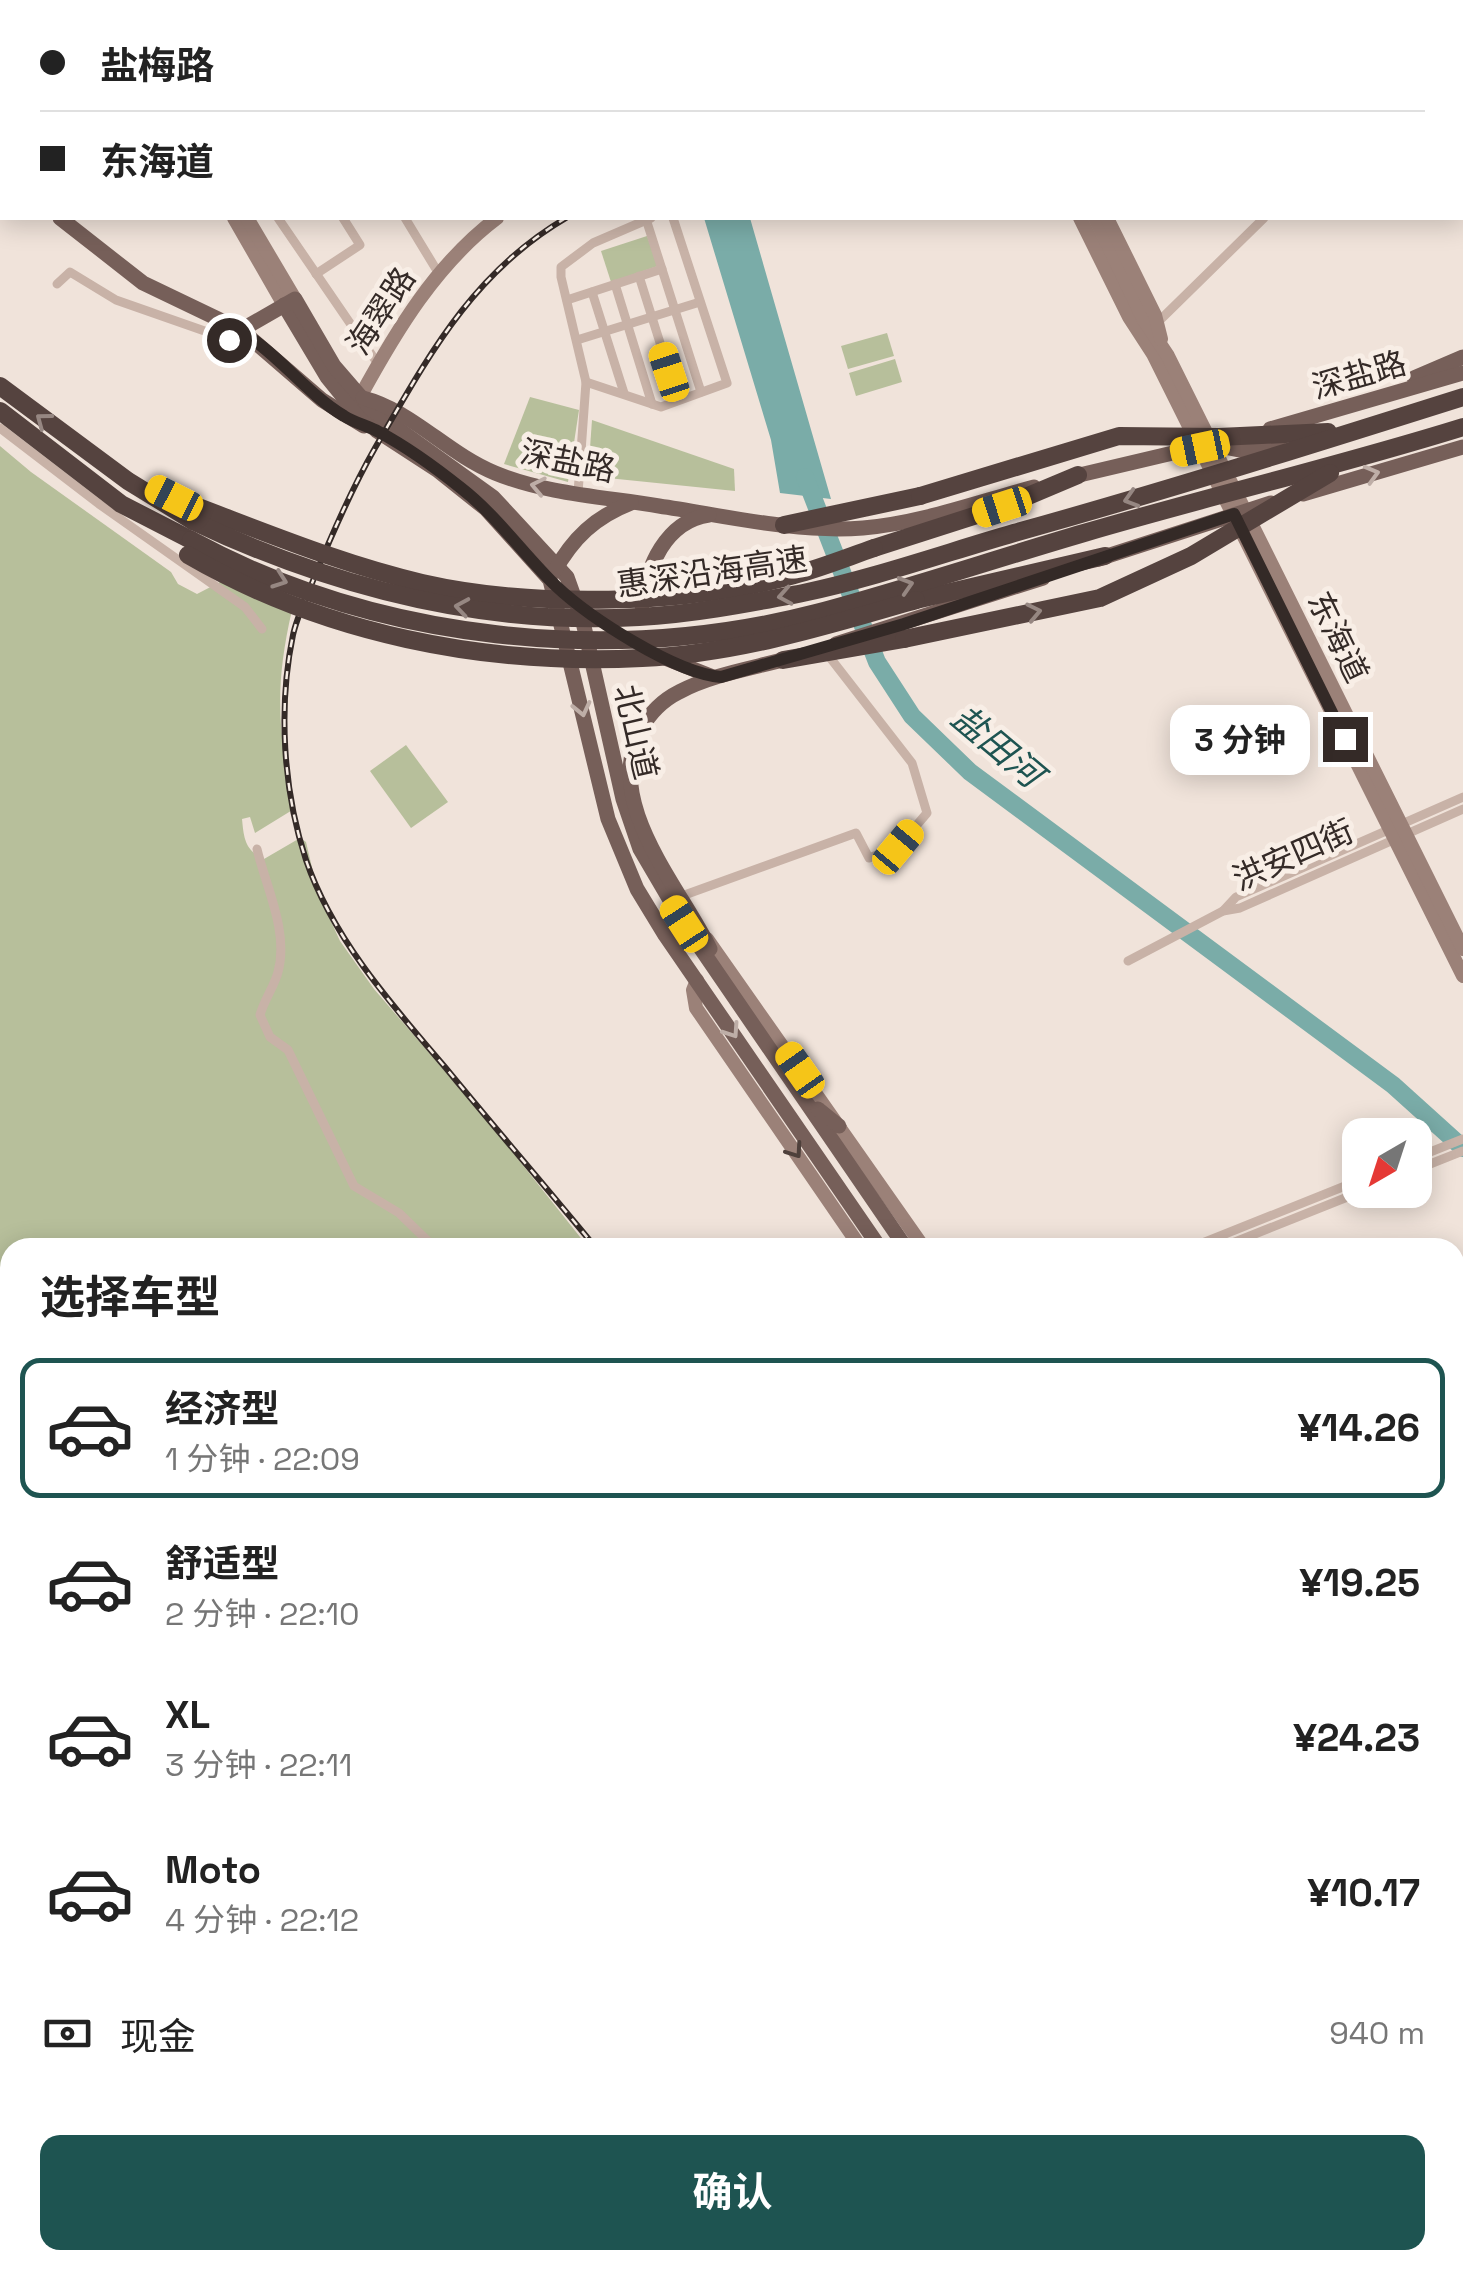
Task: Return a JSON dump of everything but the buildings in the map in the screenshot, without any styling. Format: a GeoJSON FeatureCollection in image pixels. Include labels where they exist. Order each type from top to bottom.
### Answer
{"type":"FeatureCollection","features":[{"type":"Feature","properties":{"kind":"highway"},"geometry":{"type":"LineString","coordinates":[[0,386],[88,452],[196,514],[426,584],[548,598],[637,598],[717,591],[794,575],[1002,507],[1078,476]]}},
{"type":"Feature","properties":{"kind":"highway","name":"惠深沿海高速"},"geometry":{"type":"LineString","coordinates":[[196,514],[252,549],[425,601],[489,612],[638,617],[807,592],[1463,398]]}},
{"type":"Feature","properties":{"kind":"highway"},"geometry":{"type":"LineString","coordinates":[[0,411],[121,504],[264,594],[349,624],[484,653],[643,658],[728,647],[820,629],[916,600],[1105,556]]}},
{"type":"Feature","properties":{"kind":"highway","name":"惠深沿海高速"},"geometry":{"type":"LineString","coordinates":[[190,548],[295,586],[421,623],[552,638],[642,638],[726,630],[814,613],[1463,426]]}},
{"type":"Feature","properties":{"kind":"highway"},"geometry":{"type":"LineString","coordinates":[[784,525],[845,521],[1120,436],[1220,437],[1358,430]]}},
{"type":"Feature","properties":{"kind":"highway"},"geometry":{"type":"LineString","coordinates":[[783,660],[1100,598],[1191,556],[1352,460]]}},
{"type":"Feature","properties":{"kind":"main road"},"geometry":{"type":"LineString","coordinates":[[63,220],[143,283],[246,334],[322,400],[344,416],[378,431]]}},
{"type":"Feature","properties":{"kind":"main road"},"geometry":{"type":"LineString","coordinates":[[246,334],[290,302]]}},
{"type":"Feature","properties":{"kind":"main road","name":"北山道"},"geometry":{"type":"LineString","coordinates":[[290,302],[360,397],[387,422],[494,497],[554,572],[614,836],[638,888],[873,1238]]}},
{"type":"Feature","properties":{"kind":"main road","name":"北山道"},"geometry":{"type":"LineString","coordinates":[[290,302],[340,394],[378,431],[486,508],[554,572]]}},
{"type":"Feature","properties":{"kind":"main road"},"geometry":{"type":"LineString","coordinates":[[1298,422],[1463,357]]}},
{"type":"Feature","properties":{"kind":"main road","name":"深盐路"},"geometry":{"type":"LineString","coordinates":[[845,521],[892,524],[1298,422],[1463,373]]}},
{"type":"Feature","properties":{"kind":"main road","name":"深盐路"},"geometry":{"type":"LineString","coordinates":[[360,397],[381,404],[473,463],[527,484],[784,525]]}},
{"type":"Feature","properties":{"kind":"main road","name":"深盐路"},"geometry":{"type":"LineString","coordinates":[[1206,446],[1244,451],[1285,448],[1463,398]]}},
{"type":"Feature","properties":{"kind":"main road"},"geometry":{"type":"LineString","coordinates":[[1239,513],[1300,478],[1463,426]]}},
{"type":"Feature","properties":{"kind":"main road"},"geometry":{"type":"LineString","coordinates":[[426,447],[473,463]]}},
{"type":"Feature","properties":{"kind":"main road"},"geometry":{"type":"LineString","coordinates":[[827,649],[896,635],[1105,556],[1463,448]]}},
{"type":"Feature","properties":{"kind":"main road"},"geometry":{"type":"LineString","coordinates":[[634,502],[600,517],[588,527],[554,572],[578,604],[656,654],[694,672],[721,677]]}},
{"type":"Feature","properties":{"kind":"main road"},"geometry":{"type":"LineString","coordinates":[[656,654],[646,640],[642,619],[643,596],[652,565],[666,541],[681,527],[700,516],[713,514]]}},
{"type":"Feature","properties":{"kind":"main road","name":"北山道"},"geometry":{"type":"LineString","coordinates":[[578,604],[606,734],[634,833],[671,904],[899,1238]]}},
{"type":"Feature","properties":{"kind":"main road"},"geometry":{"type":"LineString","coordinates":[[732,994],[701,930],[657,858],[631,782],[632,754],[648,718],[666,699],[690,686],[783,660]]}},
{"type":"Feature","properties":{"kind":"main road"},"geometry":{"type":"LineString","coordinates":[[803,1098],[839,1126]]}},
{"type":"Feature","properties":{"kind":"street","name":"北山道"},"geometry":{"type":"LineString","coordinates":[[235,220],[290,302]]}},
{"type":"Feature","properties":{"kind":"street","name":"北山道"},"geometry":{"type":"LineString","coordinates":[[248,220],[290,302]]}},
{"type":"Feature","properties":{"kind":"street"},"geometry":{"type":"LineString","coordinates":[[279,220],[378,364]]}},
{"type":"Feature","properties":{"kind":"street"},"geometry":{"type":"LineString","coordinates":[[316,274],[360,244],[345,220]]}},
{"type":"Feature","properties":{"kind":"street"},"geometry":{"type":"LineString","coordinates":[[405,220],[439,274]]}},
{"type":"Feature","properties":{"kind":"street","name":"海翠路"},"geometry":{"type":"LineString","coordinates":[[360,397],[399,327],[439,274],[495,220]]}},
{"type":"Feature","properties":{"kind":"street"},"geometry":{"type":"LineString","coordinates":[[578,493],[586,382],[561,277],[565,262],[592,244],[645,220]]}},
{"type":"Feature","properties":{"kind":"street"},"geometry":{"type":"LineString","coordinates":[[650,220],[701,392]]}},
{"type":"Feature","properties":{"kind":"street"},"geometry":{"type":"LineString","coordinates":[[586,382],[660,406],[727,383],[674,220]]}},
{"type":"Feature","properties":{"kind":"street","name":"东海道"},"geometry":{"type":"LineString","coordinates":[[1081,220],[1129,317],[1159,351]]}},
{"type":"Feature","properties":{"kind":"street","name":"东海道"},"geometry":{"type":"LineString","coordinates":[[1096,220],[1151,321]]}},
{"type":"Feature","properties":{"kind":"street","name":"东海道"},"geometry":{"type":"LineString","coordinates":[[1108,220],[1151,321],[1159,351],[1397,830],[1463,976]]}},
{"type":"Feature","properties":{"kind":"street"},"geometry":{"type":"LineString","coordinates":[[1151,321],[1262,220]]}},
{"type":"Feature","properties":{"kind":"street"},"geometry":{"type":"LineString","coordinates":[[566,300],[662,268]]}},
{"type":"Feature","properties":{"kind":"street"},"geometry":{"type":"LineString","coordinates":[[57,284],[70,272],[116,300],[243,344],[246,334]]}},
{"type":"Feature","properties":{"kind":"street"},"geometry":{"type":"LineString","coordinates":[[639,276],[678,400]]}},
{"type":"Feature","properties":{"kind":"street"},"geometry":{"type":"LineString","coordinates":[[615,284],[652,404]]}},
{"type":"Feature","properties":{"kind":"street"},"geometry":{"type":"LineString","coordinates":[[592,292],[624,393]]}},
{"type":"Feature","properties":{"kind":"street"},"geometry":{"type":"LineString","coordinates":[[577,340],[700,302]]}},
{"type":"Feature","properties":{"kind":"street"},"geometry":{"type":"LineString","coordinates":[[0,428],[98,504],[236,600],[262,628]]}},
{"type":"Feature","properties":{"kind":"street"},"geometry":{"type":"LineString","coordinates":[[679,898],[856,833],[869,858],[898,847],[927,814],[912,764],[827,649]]}},
{"type":"Feature","properties":{"kind":"street","name":"洪安四街"},"geometry":{"type":"LineString","coordinates":[[1128,961],[1223,911],[1236,897],[1397,830],[1463,797]]}},
{"type":"Feature","properties":{"kind":"street","name":"洪安四街"},"geometry":{"type":"LineString","coordinates":[[1397,830],[1463,809]]}},
{"type":"Feature","properties":{"kind":"street","name":"东海道"},"geometry":{"type":"LineString","coordinates":[[1397,830],[1463,950]]}},
{"type":"Feature","properties":{"kind":"street"},"geometry":{"type":"LineString","coordinates":[[257,849],[282,940],[278,975],[267,990],[260,1015],[270,1037],[288,1050],[354,1186],[399,1214],[424,1238]]}},
{"type":"Feature","properties":{"kind":"street"},"geometry":{"type":"LineString","coordinates":[[701,930],[917,1238]]}},
{"type":"Feature","properties":{"kind":"street"},"geometry":{"type":"LineString","coordinates":[[697,980],[693,990],[696,1008],[854,1238]]}},
{"type":"Feature","properties":{"kind":"street"},"geometry":{"type":"LineString","coordinates":[[1432,1151],[1463,1138]]}},
{"type":"Feature","properties":{"kind":"street"},"geometry":{"type":"LineString","coordinates":[[1432,1163],[1463,1152]]}},
{"type":"Feature","properties":{"kind":"street"},"geometry":{"type":"LineString","coordinates":[[1215,1238],[1342,1187]]}},
{"type":"Feature","properties":{"kind":"street"},"geometry":{"type":"LineString","coordinates":[[1245,1238],[1342,1199]]}},
{"type":"Feature","properties":{"kind":"green space"},"geometry":{"type":"Polygon","coordinates":[[[647,236],[658,266],[611,282],[601,251],[647,236]]]}},
{"type":"Feature","properties":{"kind":"green space"},"geometry":{"type":"Polygon","coordinates":[[[887,333],[894,356],[848,369],[841,346],[887,333]]]}},
{"type":"Feature","properties":{"kind":"green space"},"geometry":{"type":"Polygon","coordinates":[[[895,359],[902,382],[856,396],[849,373],[895,359]]]}},
{"type":"Feature","properties":{"kind":"green space"},"geometry":{"type":"Polygon","coordinates":[[[530,397],[579,410],[568,482],[504,464],[530,397]]]}},
{"type":"Feature","properties":{"kind":"green space"},"geometry":{"type":"Polygon","coordinates":[[[592,420],[734,469],[735,491],[588,476],[592,420]]]}},
{"type":"Feature","properties":{"kind":"green space"},"geometry":{"type":"Polygon","coordinates":[[[0,446],[171,572],[178,584],[197,594],[222,581],[292,610],[282,663],[280,710],[294,809],[255,833],[250,817],[242,819],[247,843],[264,859],[300,838],[306,842],[318,893],[340,941],[374,989],[487,1120],[581,1238],[0,1238],[0,446]]]}},
{"type":"Feature","properties":{"kind":"green space"},"geometry":{"type":"Polygon","coordinates":[[[406,745],[448,802],[411,828],[370,771],[406,745]]]}},
{"type":"Feature","properties":{"kind":"water"},"geometry":{"type":"Polygon","coordinates":[[[705,220],[751,220],[831,499],[780,493],[771,440],[705,220]]]}},
{"type":"Feature","properties":{"kind":"waterway","name":"盐田河"},"geometry":{"type":"LineString","coordinates":[[805,477],[877,662],[912,716],[970,772],[1393,1085],[1463,1148]]}},
{"type":"Feature","properties":{"kind":"railway"},"geometry":{"type":"LineString","coordinates":[[563,220],[504,264],[478,291],[434,350],[366,464],[302,606],[288,662],[284,719],[288,777],[298,833],[332,917],[405,1020],[588,1238]]}},
{"type":"Feature","properties":{"kind":"route"},"geometry":{"type":"LineString","coordinates":[[229,340],[243,344],[251,338],[344,416],[378,431],[460,487],[486,508],[558,588],[578,604],[666,660],[711,676],[721,677],[904,624],[1234,514],[1345,739]]}}]}
